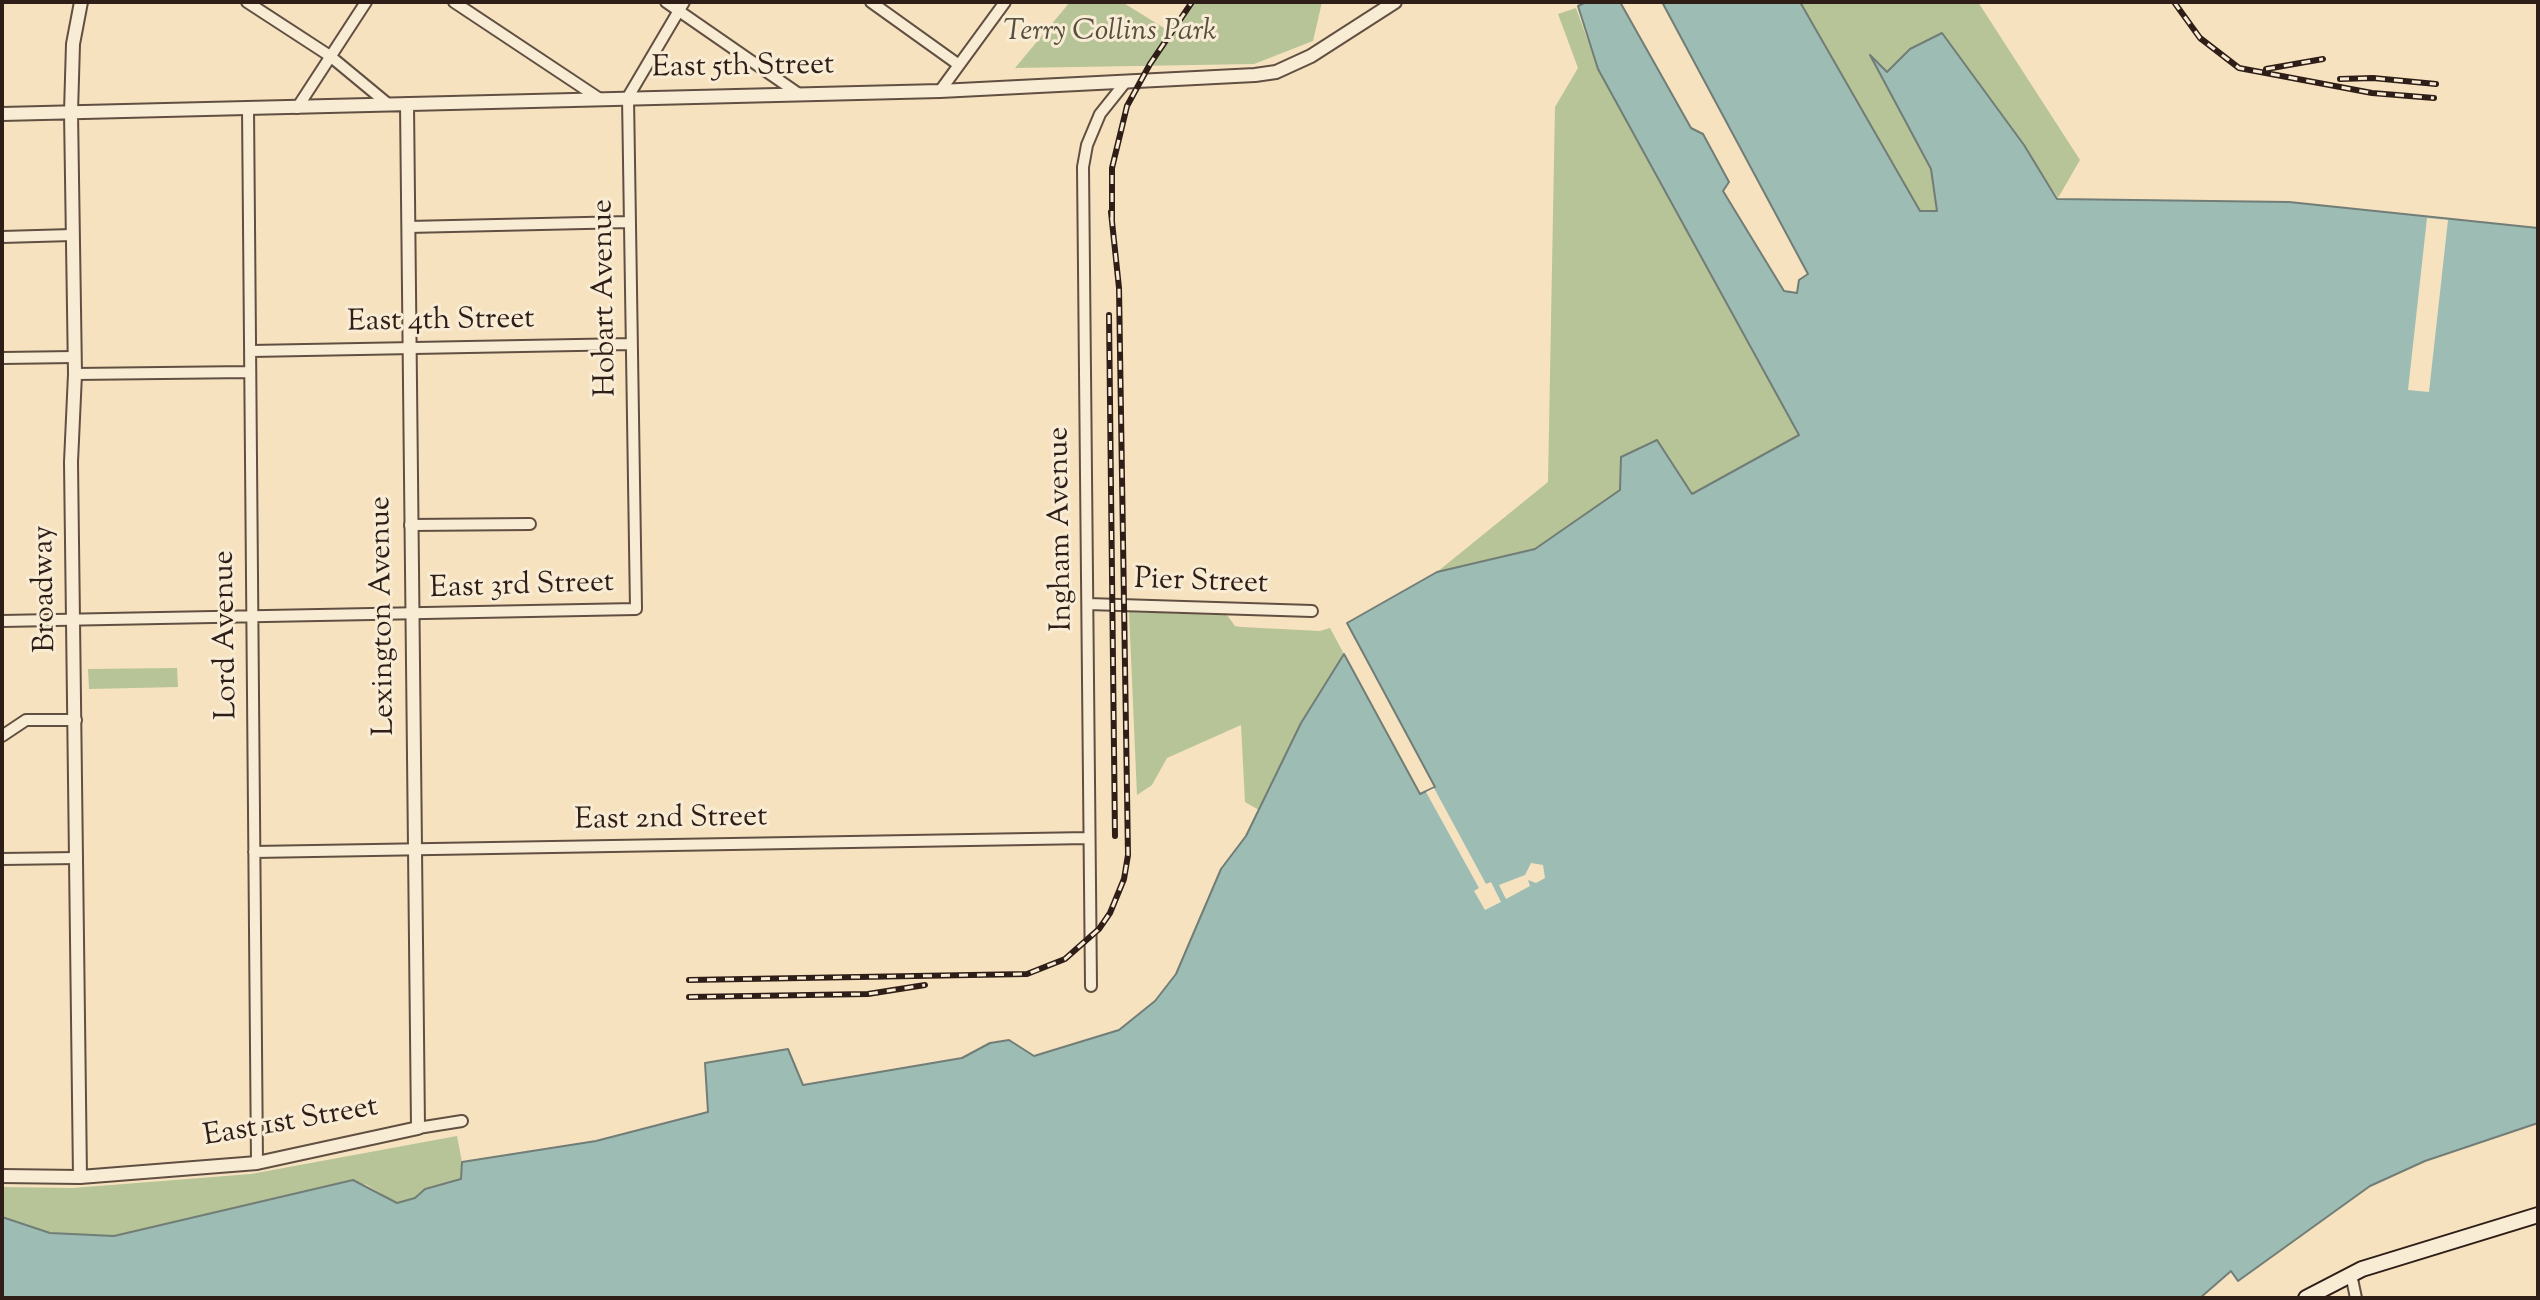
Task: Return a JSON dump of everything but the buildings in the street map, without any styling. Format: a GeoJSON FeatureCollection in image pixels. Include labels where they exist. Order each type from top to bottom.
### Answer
{"type":"FeatureCollection","features":[{"type":"Feature","properties":{"kind":"main road"},"geometry":{"type":"LineString","coordinates":[[2306,1298],[2351,1274],[2538,1215]]}},
{"type":"Feature","properties":{"kind":"street","name":"Broadway"},"geometry":{"type":"LineString","coordinates":[[80,1177],[71,462],[75,374],[71,112],[73,44],[81,2]]}},
{"type":"Feature","properties":{"kind":"street"},"geometry":{"type":"LineString","coordinates":[[247,2],[330,56],[388,104]]}},
{"type":"Feature","properties":{"kind":"street"},"geometry":{"type":"LineString","coordinates":[[297,108],[366,2]]}},
{"type":"Feature","properties":{"kind":"street"},"geometry":{"type":"LineString","coordinates":[[454,2],[600,99]]}},
{"type":"Feature","properties":{"kind":"street"},"geometry":{"type":"LineString","coordinates":[[666,2],[681,6],[799,94]]}},
{"type":"Feature","properties":{"kind":"street"},"geometry":{"type":"LineString","coordinates":[[871,2],[959,65]]}},
{"type":"Feature","properties":{"kind":"street"},"geometry":{"type":"LineString","coordinates":[[940,91],[1005,2]]}},
{"type":"Feature","properties":{"kind":"street","name":"East 5th Street"},"geometry":{"type":"LineString","coordinates":[[2,114],[940,91],[1124,84],[1141,79],[1276,72],[1311,56],[1395,2]]}},
{"type":"Feature","properties":{"kind":"street"},"geometry":{"type":"LineString","coordinates":[[628,97],[681,6]]}},
{"type":"Feature","properties":{"kind":"street","name":"Ingham Avenue"},"geometry":{"type":"LineString","coordinates":[[1091,986],[1083,167],[1087,145],[1100,114],[1124,84]]}},
{"type":"Feature","properties":{"kind":"street","name":"Hobart Avenue"},"geometry":{"type":"LineString","coordinates":[[628,97],[636,609]]}},
{"type":"Feature","properties":{"kind":"street","name":"Lexington Avenue"},"geometry":{"type":"LineString","coordinates":[[407,104],[418,1128]]}},
{"type":"Feature","properties":{"kind":"street","name":"Lord Avenue"},"geometry":{"type":"LineString","coordinates":[[248,107],[257,1163]]}},
{"type":"Feature","properties":{"kind":"street"},"geometry":{"type":"LineString","coordinates":[[408,227],[629,222]]}},
{"type":"Feature","properties":{"kind":"street"},"geometry":{"type":"LineString","coordinates":[[2,237],[72,235]]}},
{"type":"Feature","properties":{"kind":"street","name":"East 4th Street"},"geometry":{"type":"LineString","coordinates":[[251,351],[631,344]]}},
{"type":"Feature","properties":{"kind":"street"},"geometry":{"type":"LineString","coordinates":[[2,358],[74,357]]}},
{"type":"Feature","properties":{"kind":"street"},"geometry":{"type":"LineString","coordinates":[[75,374],[249,372]]}},
{"type":"Feature","properties":{"kind":"street"},"geometry":{"type":"LineString","coordinates":[[410,525],[530,524]]}},
{"type":"Feature","properties":{"kind":"street","name":"Pier Street"},"geometry":{"type":"LineString","coordinates":[[1088,604],[1312,611]]}},
{"type":"Feature","properties":{"kind":"street","name":"East 3rd Street"},"geometry":{"type":"LineString","coordinates":[[2,621],[636,609]]}},
{"type":"Feature","properties":{"kind":"street"},"geometry":{"type":"LineString","coordinates":[[2,736],[7,736],[26,720],[76,720]]}},
{"type":"Feature","properties":{"kind":"street","name":"East 2nd Street"},"geometry":{"type":"LineString","coordinates":[[254,852],[1089,838]]}},
{"type":"Feature","properties":{"kind":"street"},"geometry":{"type":"LineString","coordinates":[[2,859],[77,858]]}},
{"type":"Feature","properties":{"kind":"street","name":"East 1st Street"},"geometry":{"type":"LineString","coordinates":[[2,1176],[80,1177],[257,1163],[462,1121]]}},
{"type":"Feature","properties":{"kind":"street"},"geometry":{"type":"LineString","coordinates":[[2351,1274],[2356,1298]]}},
{"type":"Feature","properties":{"kind":"green space","name":"Terry Collins Park"},"geometry":{"type":"Polygon","coordinates":[[[1070,2],[1122,2],[1172,33],[1195,2],[1322,2],[1313,41],[1254,64],[1015,68],[1070,2]]]}},
{"type":"Feature","properties":{"kind":"green space"},"geometry":{"type":"Polygon","coordinates":[[[1800,2],[1978,2],[2080,160],[2058,198],[2024,145],[1910,49],[1886,73],[1872,59],[1931,169],[1938,212],[1919,211],[1800,2]]]}},
{"type":"Feature","properties":{"kind":"green space"},"geometry":{"type":"Polygon","coordinates":[[[1576,8],[1598,69],[1799,435],[1692,494],[1657,440],[1621,490],[1535,549],[1437,572],[1548,482],[1555,107],[1578,68],[1558,14],[1576,8]]]}},
{"type":"Feature","properties":{"kind":"green space"},"geometry":{"type":"Polygon","coordinates":[[[1129,612],[1227,615],[1235,626],[1241,627],[1320,631],[1330,628],[1344,654],[1301,723],[1259,810],[1245,802],[1241,725],[1167,758],[1152,785],[1137,795],[1129,612]]]}},
{"type":"Feature","properties":{"kind":"green space"},"geometry":{"type":"Polygon","coordinates":[[[177,668],[178,687],[89,689],[88,669],[177,668]]]}},
{"type":"Feature","properties":{"kind":"green space"},"geometry":{"type":"Polygon","coordinates":[[[457,1136],[462,1162],[461,1179],[425,1188],[415,1198],[397,1203],[367,1185],[353,1181],[114,1236],[50,1233],[2,1217],[2,1187],[73,1188],[251,1174],[457,1136]]]}},
{"type":"Feature","properties":{"kind":"water"},"geometry":{"type":"Polygon","coordinates":[[[1586,2],[1620,2],[1691,128],[1703,134],[1729,182],[1723,191],[1784,291],[1797,293],[1799,280],[1808,274],[1662,2],[1800,2],[1920,211],[1937,211],[1931,169],[1870,55],[1887,72],[1910,49],[1942,33],[2024,145],[2057,199],[2289,202],[2538,228],[2538,1123],[2425,1161],[2370,1186],[2238,1281],[2231,1271],[2200,1298],[2,1298],[2,1217],[50,1233],[114,1236],[353,1180],[397,1203],[415,1198],[425,1189],[461,1179],[462,1162],[596,1141],[708,1112],[705,1063],[788,1049],[803,1085],[962,1058],[990,1043],[1009,1040],[1034,1056],[1119,1030],[1155,1001],[1176,974],[1221,869],[1246,836],[1301,723],[1344,654],[1420,794],[1435,787],[1347,623],[1437,572],[1535,549],[1620,490],[1621,457],[1657,440],[1692,494],[1799,435],[1598,69],[1578,6],[1586,2]]]}},
{"type":"Feature","properties":{"kind":"pier"},"geometry":{"type":"Polygon","coordinates":[[[2427,218],[2448,220],[2429,392],[2408,390],[2427,218]]]}},
{"type":"Feature","properties":{"kind":"pier"},"geometry":{"type":"Polygon","coordinates":[[[1434,788],[1486,884],[1491,882],[1501,902],[1485,910],[1474,891],[1479,888],[1426,792],[1434,788]]]}},
{"type":"Feature","properties":{"kind":"pier"},"geometry":{"type":"Polygon","coordinates":[[[1531,863],[1543,865],[1545,878],[1536,883],[1528,880],[1530,886],[1506,899],[1499,885],[1525,875],[1531,863]]]}},
{"type":"Feature","properties":{"kind":"railway"},"geometry":{"type":"LineString","coordinates":[[1112,220],[1112,168],[1127,106],[1150,64],[1192,2]]}},
{"type":"Feature","properties":{"kind":"railway"},"geometry":{"type":"LineString","coordinates":[[2174,2],[2200,38],[2239,68],[2372,93],[2434,98]]}},
{"type":"Feature","properties":{"kind":"railway"},"geometry":{"type":"LineString","coordinates":[[2266,69],[2323,59]]}},
{"type":"Feature","properties":{"kind":"railway"},"geometry":{"type":"LineString","coordinates":[[2340,79],[2373,78],[2436,84]]}},
{"type":"Feature","properties":{"kind":"railway"},"geometry":{"type":"LineString","coordinates":[[689,980],[1027,974],[1065,959],[1099,929],[1110,913],[1124,879],[1128,855],[1119,288],[1111,212]]}},
{"type":"Feature","properties":{"kind":"railway"},"geometry":{"type":"LineString","coordinates":[[1109,315],[1115,836]]}},
{"type":"Feature","properties":{"kind":"railway"},"geometry":{"type":"LineString","coordinates":[[689,997],[868,994],[925,985]]}}]}
